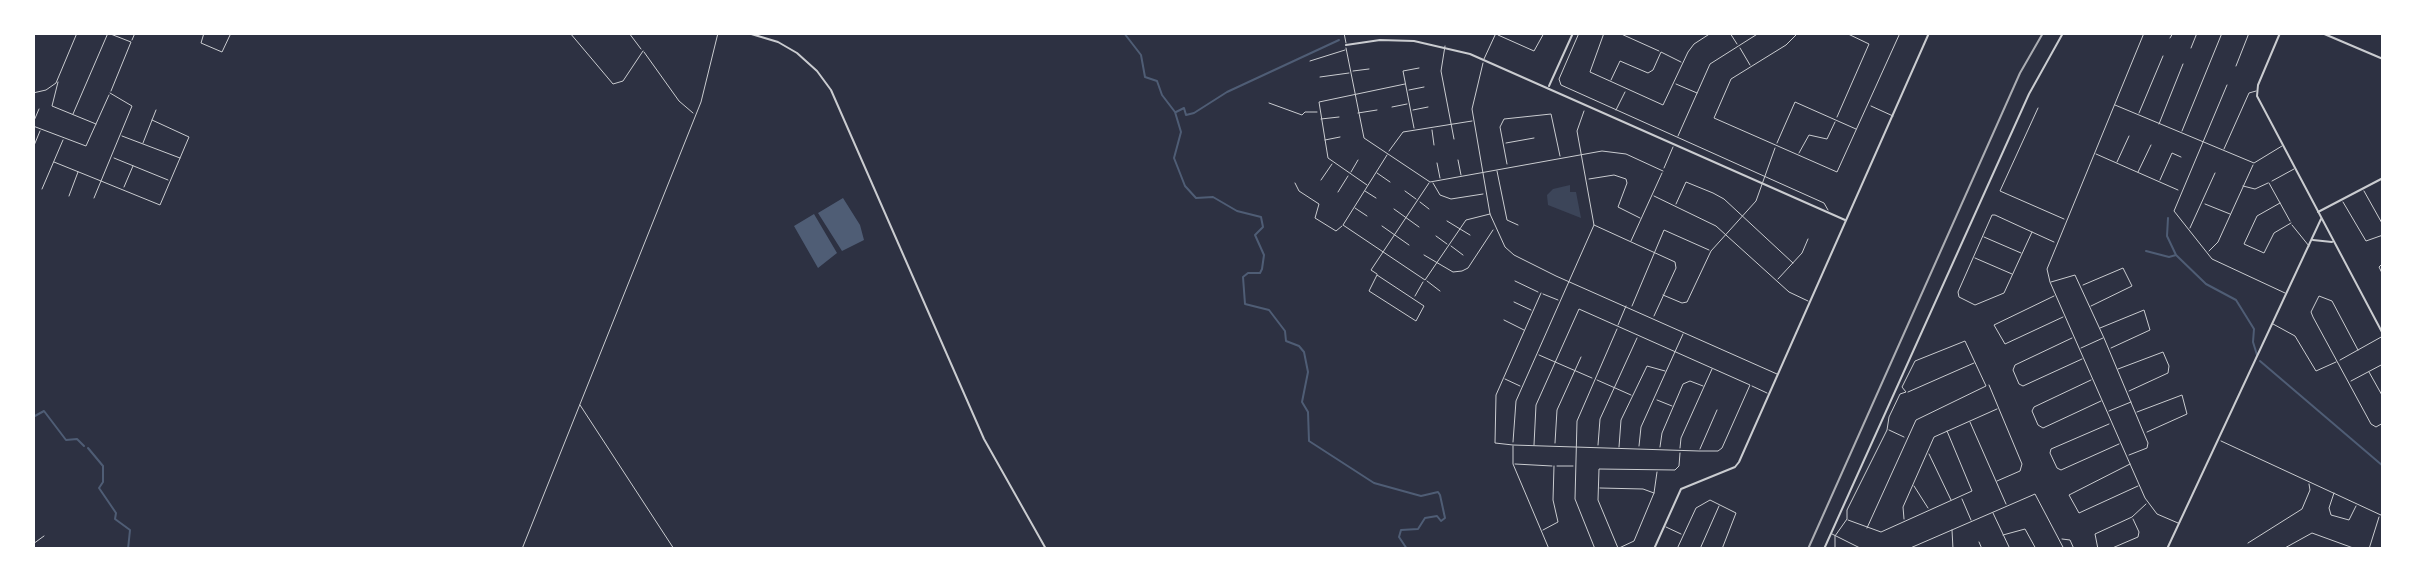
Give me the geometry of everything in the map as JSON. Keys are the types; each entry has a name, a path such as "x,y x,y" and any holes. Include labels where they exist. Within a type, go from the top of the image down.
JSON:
{"street":[{"path":"33,93 46,90 57,80 77,33"},
{"path":"73,114 108,33 131,42"},
{"path":"39,109 33,124 86,146 135,33"},
{"path":"204,33 201,43 222,52 230,33"},
{"path":"570,33 613,84 623,80 643,51"},
{"path":"629,33 679,101 695,115"},
{"path":"522,549 695,115 718,33"},
{"path":"748,33 778,42 797,53 831,90 984,439 1046,549"},
{"path":"1344,33 1364,138 1431,181 1440,195 1451,199 1486,193"},
{"path":"1544,33 1534,51 1496,34 1484,60 1472,99 1482,171 1494,229 1514,255 1777,374"},
{"path":"1549,87 1573,33"},
{"path":"1579,33 1559,83 1826,205 1827,213"},
{"path":"1605,33 1589,69 1610,82 1662,105 1694,44 1711,33"},
{"path":"1619,33 1682,63"},
{"path":"1730,33 1751,67"},
{"path":"1631,241 1710,64 1759,33"},
{"path":"1798,33 1786,45 1730,81 1714,118 1839,171 1900,33"},
{"path":"1798,155 1807,136 1827,139 1869,47 1868,43 1846,33"},
{"path":"1654,549 1681,489 1738,465 1929,33"},
{"path":"1824,549 2028,94 2063,33"},
{"path":"2144,33 2047,265 2050,282 2148,503 2157,514 2179,524"},
{"path":"2171,38 2172,33"},
{"path":"2191,48 2197,33"},
{"path":"2181,133 2222,33"},
{"path":"2235,66 2249,33"},
{"path":"2273,324 2295,336 2316,371 2358,351 2383,335 2282,146 2256,91 2280,33"},
{"path":"2322,33 2383,59"},
{"path":"1346,45 1390,40 1445,46 1549,87 1846,220"},
{"path":"1445,46 1441,71 1454,139"},
{"path":"1310,61 1347,50"},
{"path":"1610,82 1620,61 1651,73 1661,52"},
{"path":"2138,115 2163,55"},
{"path":"2159,124 2183,64"},
{"path":"1414,130 1405,69 1419,68"},
{"path":"1320,78 1369,69"},
{"path":"57,80 59,86 52,106 97,124"},
{"path":"1367,185 1328,158 1319,112 1320,100 1405,83"},
{"path":"1674,83 1697,93"},
{"path":"2227,85 2174,211 2215,261 2287,294"},
{"path":"1406,90 1424,87"},
{"path":"1614,117 1626,89"},
{"path":"2223,151 2249,93 2256,91"},
{"path":"94,198 132,104 110,93"},
{"path":"1663,295 1682,303 1687,302 1711,251 1754,204 1795,102 1858,130"},
{"path":"1269,103 1302,116 1305,112 1319,112"},
{"path":"1392,107 1409,104"},
{"path":"1869,105 1893,116"},
{"path":"2115,105 2253,163"},
{"path":"1410,110 1428,107"},
{"path":"2038,108 2000,191 2066,220"},
{"path":"143,144 156,110"},
{"path":"1358,113 1377,110"},
{"path":"1549,549 1513,464 1516,406 1594,225 1577,128 1584,111"},
{"path":"1508,167 1502,120 1547,112 1553,116 1560,158"},
{"path":"1321,120 1339,117"},
{"path":"54,162 160,205 188,136 152,120"},
{"path":"1295,183 1299,191 1319,204 1315,218 1336,231 1343,225 1402,133 1474,120"},
{"path":"1431,127 1434,145"},
{"path":"33,148 41,129"},
{"path":"120,135 180,158"},
{"path":"2117,163 2129,136"},
{"path":"1324,140 1340,137"},
{"path":"1503,144 1534,138"},
{"path":"42,189 64,139"},
{"path":"2138,173 2151,145"},
{"path":"2207,252 2218,242 2253,163 2282,146"},
{"path":"1377,275 1370,291 1413,322 1424,306 1371,270 1431,181 1581,154 1620,153 1663,171"},
{"path":"2094,153 2181,191"},
{"path":"2159,182 2172,153 2181,157"},
{"path":"111,157 170,181"},
{"path":"1338,191 1358,160"},
{"path":"1458,160 1461,176"},
{"path":"1321,180 1332,163"},
{"path":"1437,163 1440,179"},
{"path":"123,190 133,166"},
{"path":"1497,169 1507,220 1518,225"},
{"path":"2243,186 2255,189 2294,169"},
{"path":"69,196 78,172"},
{"path":"1375,172 1390,182"},
{"path":"2188,230 2215,173"},
{"path":"1586,180 1614,175 1626,179 1618,207 1642,219"},
{"path":"2317,212 2383,178"},
{"path":"1675,206 1684,184 1689,182 1724,200 1793,264"},
{"path":"2269,183 2291,223 2309,246"},
{"path":"2363,189 2383,225"},
{"path":"1364,190 1376,198"},
{"path":"1405,191 1429,209"},
{"path":"1652,195 1716,226 1789,292 1810,302"},
{"path":"2342,200 2366,241 2383,235"},
{"path":"2203,203 2230,214"},
{"path":"2280,203 2258,215 2244,244 2264,253 2274,233 2291,223"},
{"path":"1353,206 1367,216"},
{"path":"1394,209 1419,227"},
{"path":"1414,298 1469,218 1490,214"},
{"path":"2032,232 2004,293 1973,304 1958,294 1993,215 2032,232 2056,243"},
{"path":"2167,549 2321,219"},
{"path":"1447,220 1470,235"},
{"path":"1343,225 1440,291"},
{"path":"1594,225 1673,259 1676,264 1653,318"},
{"path":"1382,226 1409,245"},
{"path":"1424,255 1453,272 1465,270 1494,229"},
{"path":"1631,309 1666,229 1711,251"},
{"path":"1436,236 1463,255"},
{"path":"1982,236 2022,254"},
{"path":"1776,281 1793,264 1808,239"},
{"path":"2312,240 2333,242"},
{"path":"1973,257 2014,275"},
{"path":"2383,262 2379,265 2383,275"},
{"path":"2080,286 2123,268 2132,286 2089,307"},
{"path":"2050,282 2073,274 2104,338 2148,447 2127,456"},
{"path":"1515,281 1560,300"},
{"path":"1541,293 1495,400 1493,441 1660,450 1699,451 1722,448 1750,385"},
{"path":"2056,295 1994,326 2005,344 2065,316"},
{"path":"2358,351 2331,300 2319,296 2312,315 2372,426 2383,423"},
{"path":"1514,302 1533,311"},
{"path":"1595,549 1577,508 1575,466 1578,416 1626,306"},
{"path":"2099,328 2142,309 2152,327 2108,349"},
{"path":"1534,445 1535,408 1579,310 1769,393"},
{"path":"1504,320 1525,330"},
{"path":"2377,324 2383,321"},
{"path":"1639,449 1641,427 1684,332"},
{"path":"1598,447 1599,423 1638,336"},
{"path":"2074,338 2015,365 2019,384 2023,386 2084,358"},
{"path":"2079,349 2104,338"},
{"path":"1906,392 1902,387 1915,361 1965,341 1986,385 1990,387 2022,466 2020,471 1997,481"},
{"path":"2118,370 2160,351 2168,362 2168,373 2127,392"},
{"path":"1537,354 1632,396"},
{"path":"1555,446 1556,415 1580,357"},
{"path":"1836,549 1835,536 1847,519 1847,510 1864,470 1887,429 1889,417 1900,394 1976,363"},
{"path":"1619,448 1620,425 1648,364 1667,371"},
{"path":"2349,382 2383,364"},
{"path":"1657,470 1654,493 1634,541 1617,549 1599,504 1600,468 1677,469 1681,440 1712,369"},
{"path":"2369,372 2383,397"},
{"path":"1503,378 1522,387"},
{"path":"2093,379 2034,407 2032,411 2038,425 2043,428 2102,401"},
{"path":"1660,450 1662,433 1684,382 1690,381 1704,387"},
{"path":"1867,528 1906,438 1918,418 1986,385"},
{"path":"2136,412 2179,393 2188,408 2185,415 2144,433"},
{"path":"1655,399 1673,407"},
{"path":"2107,412 2132,402"},
{"path":"579,404 674,549"},
{"path":"1905,521 1902,511 1934,437 1997,409"},
{"path":"1699,451 1717,410"},
{"path":"1970,421 2007,506"},
{"path":"2112,422 2051,449 2053,461 2061,470 2121,443"},
{"path":"1887,429 1906,438"},
{"path":"1847,519 1881,532 1973,488 1947,431"},
{"path":"2219,440 2383,516"},
{"path":"1927,452 1952,500"},
{"path":"1513,464 1575,466"},
{"path":"2130,464 2069,492 2076,512 2140,485"},
{"path":"1541,531 1558,522 1553,500 1554,466"},
{"path":"2248,543 2302,509 2310,491 2308,482"},
{"path":"1912,485 1918,489 1929,510"},
{"path":"1598,488 1643,489 1654,493"},
{"path":"2334,493 2329,509 2332,515 2349,520 2357,504"},
{"path":"1908,549 2037,494 2064,549"},
{"path":"1961,496 1971,522"},
{"path":"1677,549 1698,506 1710,499 1737,515 1722,549"},
{"path":"2098,549 2095,534 2132,517 2148,503"},
{"path":"1700,549 1720,504"},
{"path":"1993,512 2010,549"},
{"path":"2369,549 2379,515"},
{"path":"2110,549 2138,537 2140,532 2132,517"},
{"path":"1664,526 1683,535"},
{"path":"2003,535 2025,529 2036,549"},
{"path":"1952,530 1953,549"},
{"path":"1831,532 1862,549"},
{"path":"2284,549 2312,533 2356,549"},
{"path":"33,544 44,536"},
{"path":"2060,540 2068,539 2074,549"},
{"path":"1979,542 1982,549"}],"shaded area":[{"path":"1570,185 1570,192 1576,192 1581,218 1548,205 1547,195 1553,189"},
{"path":"843,198 860,225 864,240 842,251 818,213"},
{"path":"814,214 837,253 818,268 794,226"}],"waterway":[{"path":"1124,33 1141,55 1145,77 1157,81 1162,95 1175,112 1181,132 1174,158 1185,186 1196,198 1213,197 1237,211 1261,217 1263,227 1255,235 1264,255 1262,269 1260,273 1248,273 1243,277 1245,304 1269,310 1285,331 1286,341 1299,346 1304,352 1308,372 1302,402 1308,412 1309,441 1374,483 1421,496 1438,492 1440,495 1445,518 1441,521 1437,516 1425,518 1418,529 1401,530 1399,537 1407,549"},
{"path":"1176,112 1184,108 1186,115 1194,113 1227,92 1339,40"},
{"path":"2168,218 2167,236 2176,255 2206,284 2236,300 2254,329 2253,342 2257,355"},
{"path":"2146,251 2169,257 2176,255"},
{"path":"2260,361 2383,466"},
{"path":"33,417 44,411 66,440 77,439 84,446"},
{"path":"88,448 103,466 103,482 99,488 116,513 115,519 130,530 128,549"}],"railway":[{"path":"1808,549 2020,73 2043,33"}]}
